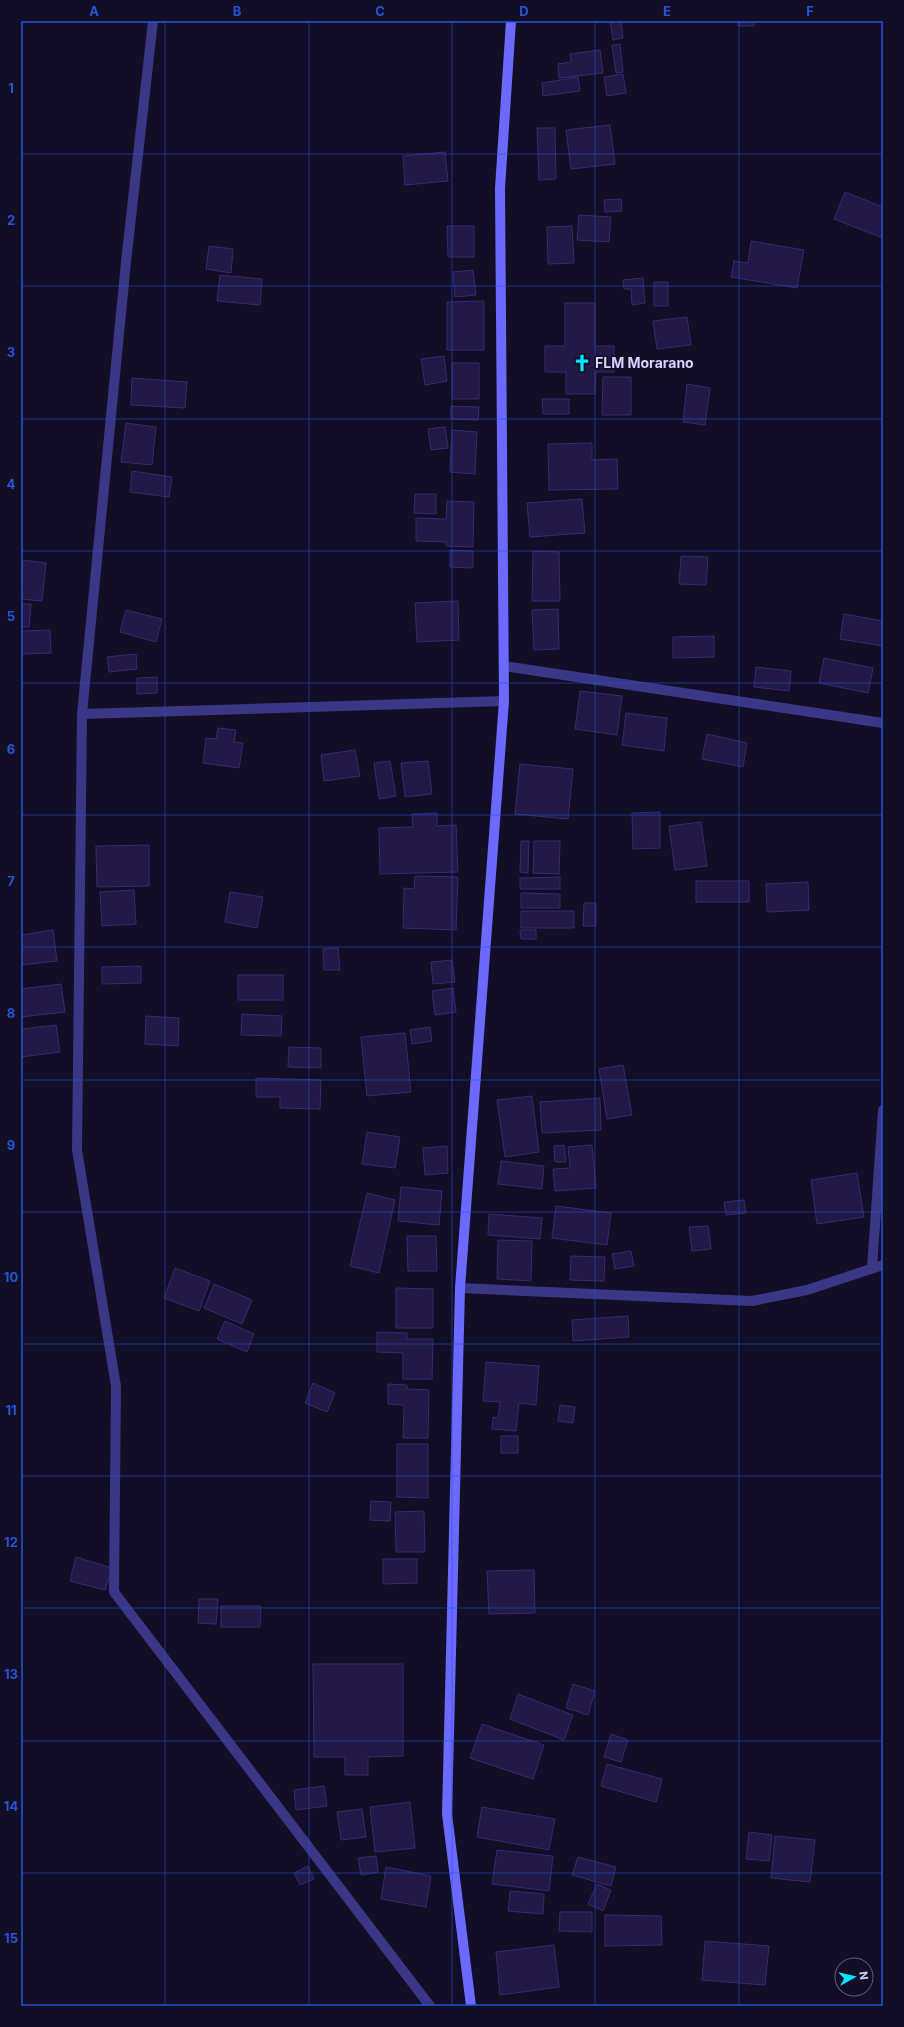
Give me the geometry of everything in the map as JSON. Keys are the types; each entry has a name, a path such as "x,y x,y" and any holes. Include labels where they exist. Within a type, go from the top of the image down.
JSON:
{"street":[{"path":"153,21 126,262 82,714 77,1150 116,1386 114,1592 430,2006"},
{"path":"471,2006 447,1814 460,1288 504,701 500,188 512,21"},
{"path":"504,666 883,723"},
{"path":"82,714 504,701"},
{"path":"872,1268 883,1110"},
{"path":"460,1288 752,1301 806,1290 883,1265"}],"building":[{"path":"610,21 621,21 623,38 613,40"},
{"path":"738,21 754,21 754,26 738,26"},
{"path":"620,44 623,72 616,73 612,45"},
{"path":"600,50 603,73 559,78 558,64 571,62 570,54"},
{"path":"623,74 626,93 607,96 604,77"},
{"path":"578,77 580,91 543,96 542,83"},
{"path":"610,125 615,164 571,169 566,130"},
{"path":"537,128 555,128 556,179 539,180"},
{"path":"445,152 448,181 405,185 403,156"},
{"path":"845,192 883,207 883,238 834,219"},
{"path":"621,199 622,211 605,212 604,200"},
{"path":"579,215 611,217 609,242 577,240"},
{"path":"447,226 474,226 474,257 448,257"},
{"path":"572,226 574,263 548,264 547,227"},
{"path":"751,241 804,250 797,288 731,277 734,261 748,263"},
{"path":"209,246 233,249 231,273 206,269"},
{"path":"473,270 476,295 455,297 453,272"},
{"path":"220,275 262,279 260,305 217,301"},
{"path":"643,278 645,303 632,305 631,289 624,289 623,280"},
{"path":"654,282 668,282 668,306 654,306"},
{"path":"484,301 484,350 447,350 447,302"},
{"path":"565,303 595,303 595,346 614,346 614,372 596,372 595,394 566,394 566,372 545,372 545,346 565,346"},
{"path":"687,317 691,345 657,349 653,321"},
{"path":"444,356 447,381 425,385 421,359"},
{"path":"452,363 479,363 479,399 452,399"},
{"path":"603,377 631,377 631,415 602,415"},
{"path":"132,378 187,382 185,408 131,405"},
{"path":"687,384 710,388 705,425 683,422"},
{"path":"542,399 569,399 569,414 543,414"},
{"path":"451,406 479,407 478,420 451,419"},
{"path":"126,423 156,427 152,465 121,462"},
{"path":"445,427 448,448 431,450 428,429"},
{"path":"452,430 477,432 475,474 450,472"},
{"path":"592,443 592,460 617,459 618,489 549,490 548,444"},
{"path":"132,471 172,477 169,497 130,492"},
{"path":"415,494 436,494 436,514 414,513"},
{"path":"582,499 585,533 530,537 527,503"},
{"path":"447,501 474,502 473,547 446,546 446,542 416,541 416,518 446,519"},
{"path":"450,550 473,551 473,568 450,567"},
{"path":"533,551 559,552 560,601 532,601"},
{"path":"681,556 708,557 706,585 679,584"},
{"path":"23,560 46,563 42,601 21,599"},
{"path":"458,601 459,640 417,642 415,603"},
{"path":"21,604 31,604 29,627 21,627"},
{"path":"558,609 559,649 534,650 532,610"},
{"path":"126,610 162,619 156,642 120,632"},
{"path":"844,614 883,621 883,646 840,639"},
{"path":"50,630 51,653 21,654 21,631"},
{"path":"714,636 714,657 673,658 673,637"},
{"path":"136,654 137,669 109,672 107,657"},
{"path":"824,658 873,668 868,693 819,683"},
{"path":"756,667 791,671 789,691 754,687"},
{"path":"157,677 157,693 137,694 137,678"},
{"path":"580,691 622,696 617,735 575,729"},
{"path":"626,713 667,718 664,751 622,745"},
{"path":"218,728 236,730 234,742 243,743 239,768 203,763 206,738 216,739"},
{"path":"707,734 747,743 743,767 702,759"},
{"path":"355,750 360,776 324,781 321,755"},
{"path":"390,761 396,796 379,799 374,763"},
{"path":"428,761 432,794 405,797 401,763"},
{"path":"520,764 573,769 568,819 515,814"},
{"path":"660,812 660,848 633,849 632,813"},
{"path":"437,813 437,826 456,825 458,872 380,874 379,828 413,827 412,814"},
{"path":"701,822 707,866 675,870 669,826"},
{"path":"521,841 529,841 528,873 520,872"},
{"path":"534,841 560,841 559,874 533,873"},
{"path":"149,845 149,886 97,887 96,846"},
{"path":"415,876 458,877 456,930 403,928 404,888 414,889"},
{"path":"560,877 560,889 520,889 520,878"},
{"path":"696,881 749,881 749,902 696,902"},
{"path":"808,882 809,910 767,912 766,884"},
{"path":"134,890 136,924 102,926 100,892"},
{"path":"230,892 263,897 257,928 225,922"},
{"path":"521,893 560,894 560,908 521,908"},
{"path":"584,903 596,903 596,926 583,926"},
{"path":"521,911 574,911 574,928 521,928"},
{"path":"53,930 57,961 21,965 21,935"},
{"path":"520,930 536,930 536,939 521,939"},
{"path":"338,948 340,970 324,970 323,949"},
{"path":"452,960 455,982 433,984 431,962"},
{"path":"141,966 141,983 102,984 102,967"},
{"path":"238,975 283,975 283,1000 238,1000"},
{"path":"61,984 65,1012 21,1017 21,989"},
{"path":"453,988 456,1012 435,1015 432,991"},
{"path":"242,1014 282,1016 281,1036 241,1035"},
{"path":"146,1016 179,1018 178,1046 145,1044"},
{"path":"56,1025 60,1052 21,1057 21,1029"},
{"path":"430,1027 432,1041 412,1044 410,1030"},
{"path":"405,1033 411,1092 367,1096 361,1037"},
{"path":"289,1047 321,1048 321,1068 288,1067"},
{"path":"623,1065 632,1115 607,1119 599,1069"},
{"path":"256,1078 321,1080 320,1109 280,1108 280,1097 256,1097"},
{"path":"532,1096 539,1152 505,1157 497,1100"},
{"path":"600,1098 601,1130 542,1133 540,1102"},
{"path":"367,1132 400,1137 395,1168 362,1164"},
{"path":"564,1145 566,1162 555,1162 554,1146"},
{"path":"592,1145 596,1188 555,1191 553,1169 570,1168 568,1147"},
{"path":"447,1146 448,1173 425,1175 423,1148"},
{"path":"501,1161 544,1166 542,1189 498,1184"},
{"path":"857,1173 864,1217 817,1224 811,1180"},
{"path":"401,1187 442,1191 439,1225 398,1221"},
{"path":"367,1193 395,1200 379,1273 350,1266"},
{"path":"744,1200 746,1213 726,1215 724,1202"},
{"path":"556,1206 611,1213 607,1245 552,1238"},
{"path":"489,1214 542,1218 540,1239 488,1235"},
{"path":"708,1226 711,1249 692,1251 689,1227"},
{"path":"407,1236 436,1236 437,1271 408,1271"},
{"path":"498,1240 532,1241 531,1281 497,1279"},
{"path":"631,1251 634,1266 615,1269 612,1254"},
{"path":"571,1256 605,1257 604,1281 570,1280"},
{"path":"175,1268 210,1281 199,1311 164,1298"},
{"path":"214,1284 252,1300 242,1324 204,1308"},
{"path":"396,1288 433,1289 433,1328 396,1328"},
{"path":"628,1316 629,1337 573,1341 572,1320"},
{"path":"225,1321 254,1334 247,1352 217,1339"},
{"path":"377,1332 407,1333 407,1339 433,1339 432,1379 403,1379 403,1353 377,1352"},
{"path":"486,1362 539,1366 536,1405 519,1403 516,1431 492,1429 493,1417 498,1418 500,1402 483,1401"},
{"path":"313,1383 335,1393 327,1412 305,1403"},
{"path":"388,1384 407,1385 407,1389 429,1390 428,1438 403,1438 404,1405 388,1404"},
{"path":"560,1405 575,1407 573,1423 558,1421"},
{"path":"501,1436 518,1436 518,1453 501,1453"},
{"path":"397,1444 428,1444 428,1498 397,1497"},
{"path":"371,1501 391,1502 390,1521 370,1520"},
{"path":"424,1511 425,1552 396,1552 395,1512"},
{"path":"76,1557 112,1568 105,1590 70,1581"},
{"path":"383,1559 417,1559 417,1583 383,1584"},
{"path":"534,1570 535,1613 489,1614 487,1571"},
{"path":"199,1599 218,1599 216,1624 198,1623"},
{"path":"221,1606 261,1606 260,1627 221,1627"},
{"path":"313,1664 403,1664 403,1756 368,1757 368,1775 345,1775 345,1757 314,1757"},
{"path":"573,1684 595,1691 588,1715 566,1708"},
{"path":"518,1694 573,1715 564,1740 510,1719"},
{"path":"482,1724 544,1745 533,1779 470,1758"},
{"path":"611,1734 628,1740 621,1762 604,1757"},
{"path":"607,1764 662,1779 656,1802 601,1786"},
{"path":"324,1786 327,1806 296,1810 294,1790"},
{"path":"410,1802 415,1848 375,1852 370,1807"},
{"path":"482,1807 555,1819 549,1850 477,1837"},
{"path":"362,1809 366,1837 341,1840 337,1812"},
{"path":"749,1832 772,1835 769,1861 746,1859"},
{"path":"775,1836 815,1840 810,1882 771,1878"},
{"path":"497,1850 553,1856 549,1891 492,1884"},
{"path":"376,1856 378,1872 361,1875 358,1858"},
{"path":"578,1857 616,1867 611,1886 572,1875"},
{"path":"308,1866 314,1879 300,1885 294,1873"},
{"path":"386,1867 431,1876 426,1907 381,1899"},
{"path":"597,1884 611,1890 603,1911 588,1904"},
{"path":"510,1891 544,1894 543,1914 508,1911"},
{"path":"560,1912 592,1912 592,1932 559,1931"},
{"path":"605,1915 661,1916 662,1945 605,1946"},
{"path":"705,1941 769,1946 765,1985 702,1980"},
{"path":"554,1945 559,1987 500,1995 496,1952"}],"place":[{"name":"FLM Morarano","path":"582,363"}]}
